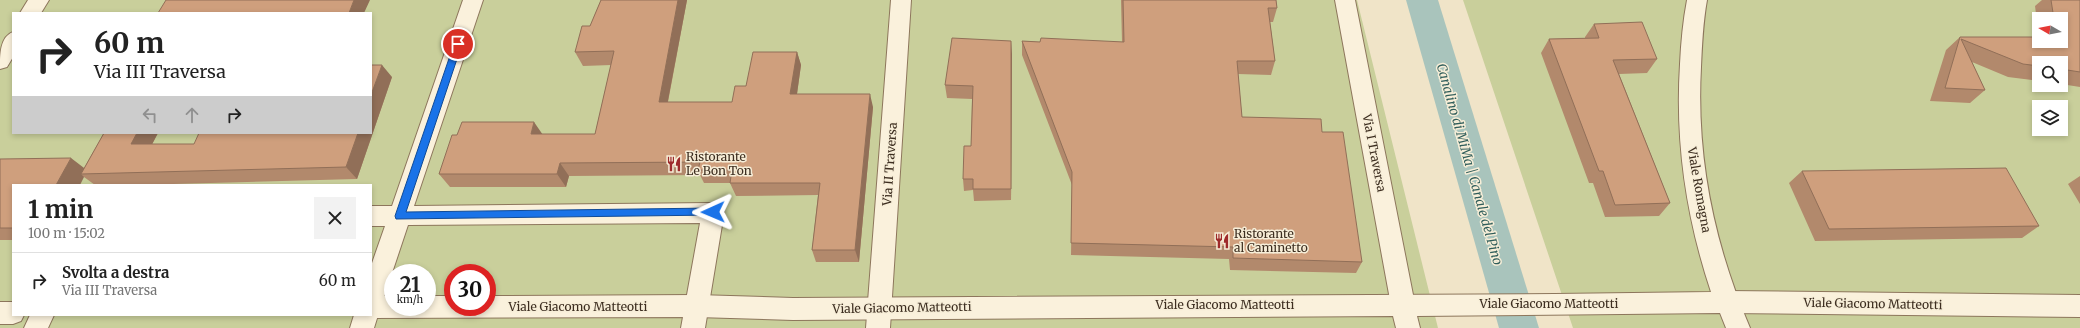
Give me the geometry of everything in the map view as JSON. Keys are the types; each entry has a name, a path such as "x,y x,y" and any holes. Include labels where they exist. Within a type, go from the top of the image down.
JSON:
{"street":[{"path":"31,12 39,0"},
{"path":"372,297 473,0"},
{"name":"Via II Traversa","path":"879,318 902,0"},
{"name":"Via I Traversa","path":"1345,0 1408,328"},
{"name":"Viale Romagna","path":"1697,0 1688,92 1690,154 1704,227 1726,302 1738,328"},
{"path":"0,61 12,42"},
{"path":"372,216 713,212 695,317"},
{"name":"Viale Giacomo Matteotti","path":"372,308 695,317 793,309 879,318 1471,304 1545,305 1726,302 2080,306"},
{"path":"0,313 12,313"},
{"path":"36,328 42,316"},
{"path":"362,328 366,316"}],"green space":[{"path":"0,0 1357,0 1438,328 0,328"},
{"path":"1463,0 2080,0 2080,328 1573,328"}],"building":[{"path":"166,0 354,0 349,12 159,12"},
{"path":"601,0 678,0 659,102 732,102 735,86 746,86 753,52 797,52 790,94 870,94 855,250 812,250 820,183 730,183 732,170 698,170 700,162 560,163 557,174 439,174 452,135 457,135 462,122 534,122 531,134 595,134 614,51 575,52 582,26 590,26"},
{"path":"1123,0 1276,0 1277,8 1268,8 1275,61 1237,61 1242,117 1321,119 1322,132 1343,132 1362,262 1233,258 1233,247 1071,243 1072,172 1022,41 1040,42 1041,38 1124,42"},
{"path":"2051,0 2080,0 2080,72 2068,70 2068,56 2032,56 2032,65 2023,64 1961,39 1985,90 1945,88 1960,37 2032,37 2032,48 2068,48 2068,12 2053,12"},
{"path":"1642,22 1657,59 1613,60 1670,203 1615,205 1603,171 1599,171 1549,39 1599,38 1594,24"},
{"path":"952,38 1011,41 1011,189 973,189 973,179 963,179 964,146 971,146 973,86 945,85"},
{"path":"372,65 382,65 372,92"},
{"path":"103,134 136,134 131,144 194,144 199,134 358,134 346,167 81,174"},
{"path":"71,158 57,184 12,184 12,228 0,228 0,159"},
{"path":"2006,168 2039,226 1829,229 1802,171"}],"waterway":[{"name":"Canalino di MiMa | Canale del Pino","path":"1422,0 1519,328"}],"place":[{"name":"Ristorante Le Bon Ton","path":"674,164"},
{"name":"Ristorante al Caminetto","path":"1222,241"}],"route":[{"path":"458,44 400,216 713,212"}]}
